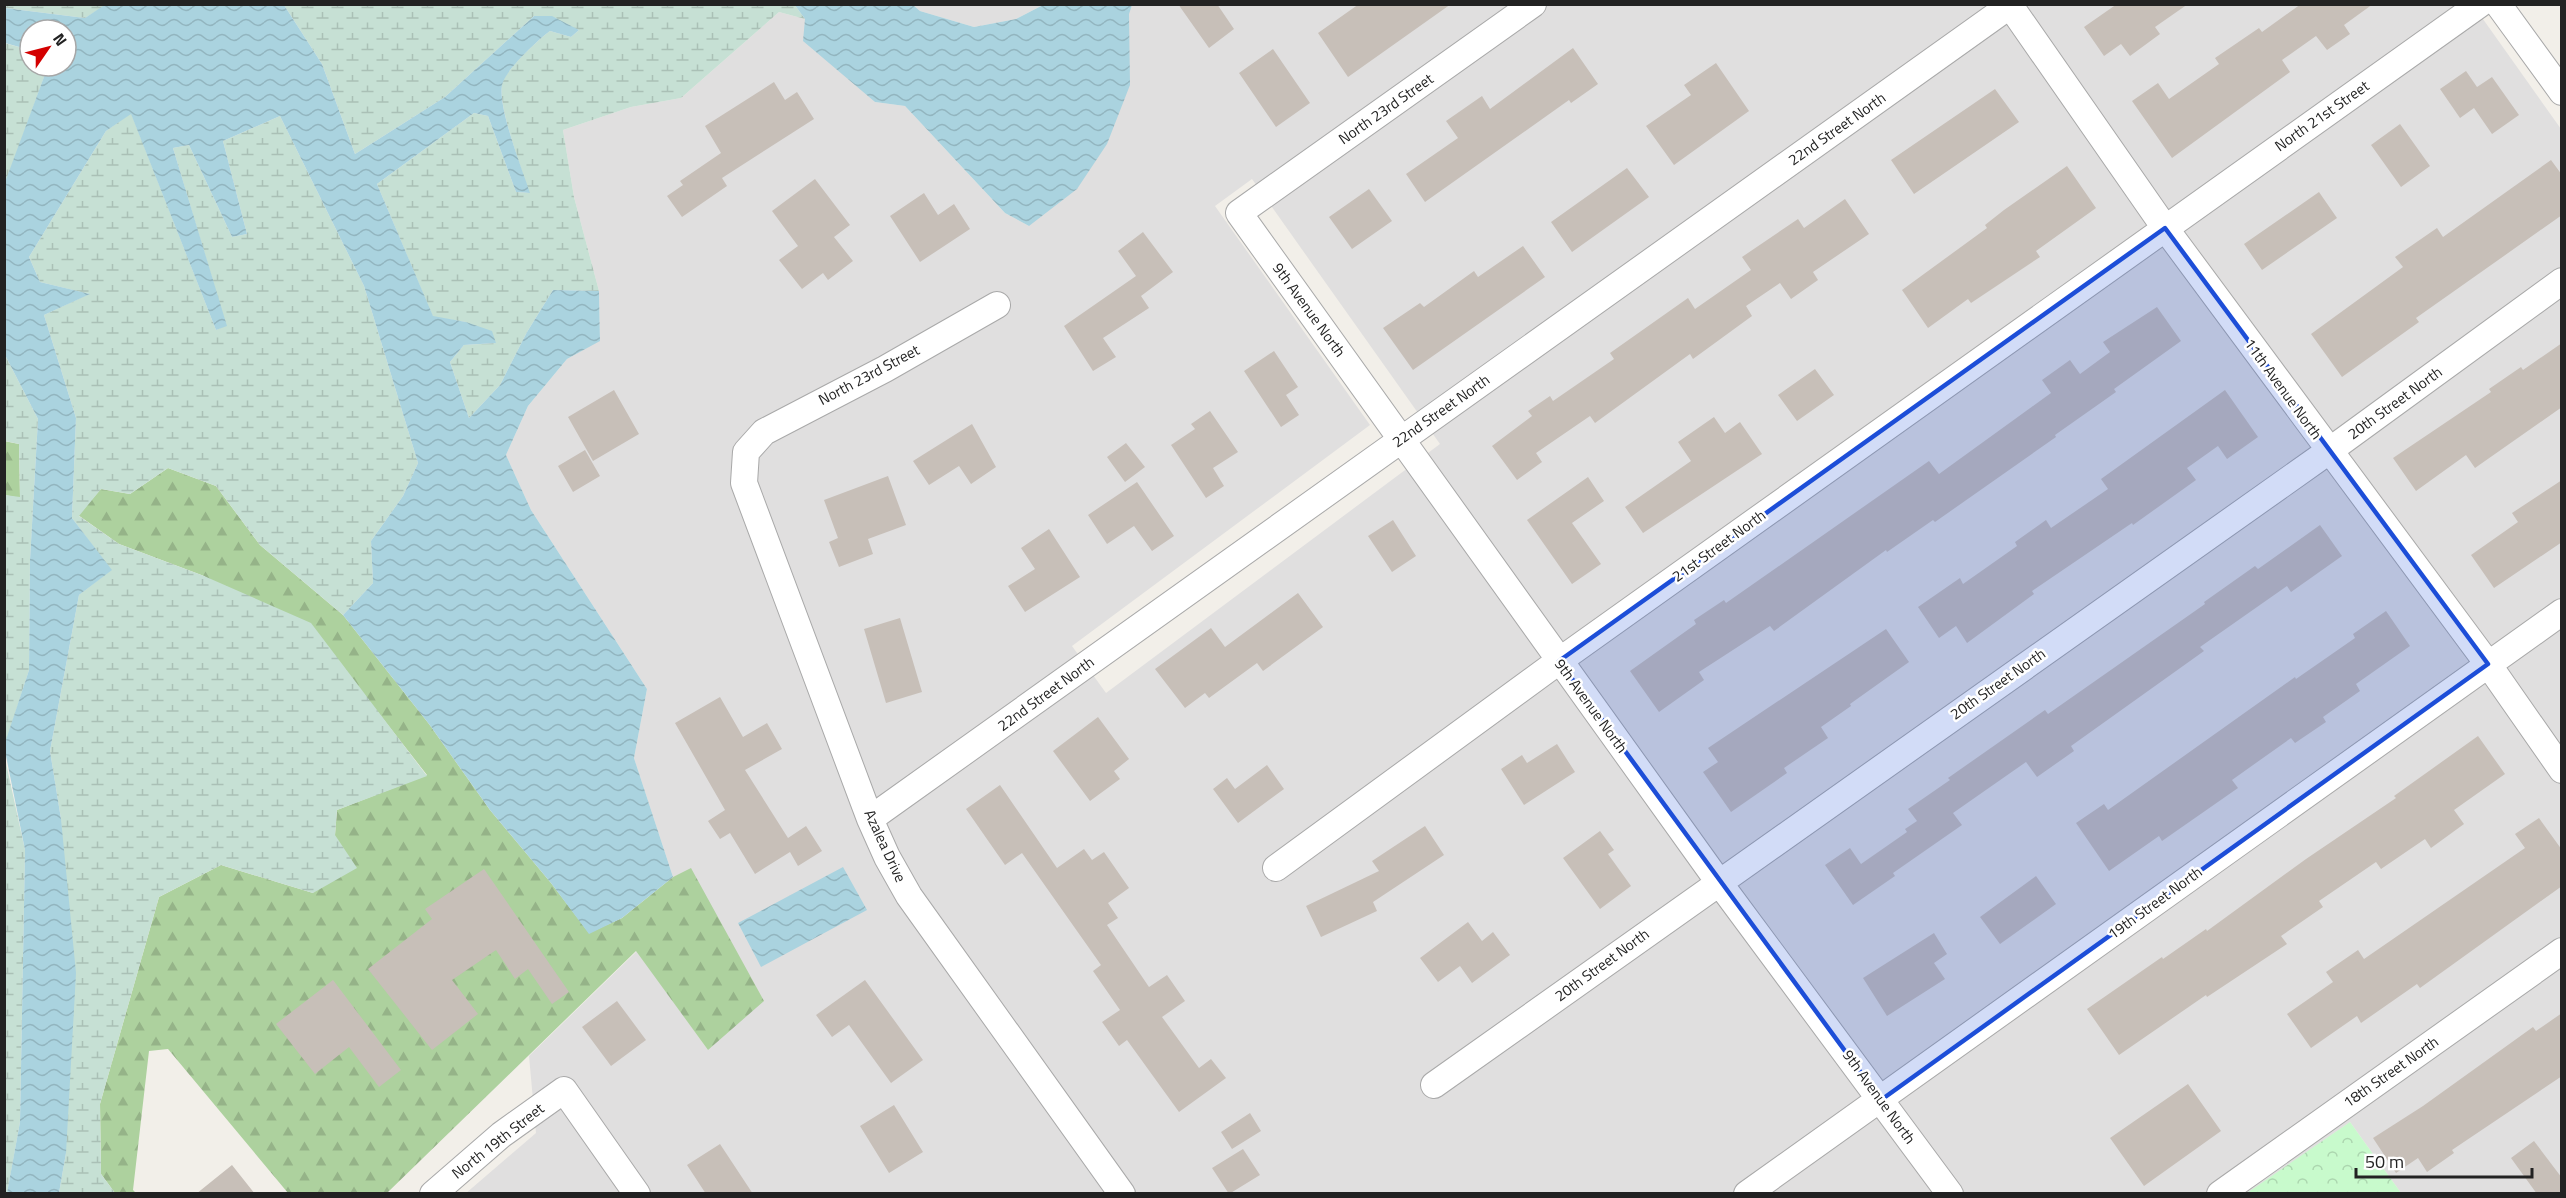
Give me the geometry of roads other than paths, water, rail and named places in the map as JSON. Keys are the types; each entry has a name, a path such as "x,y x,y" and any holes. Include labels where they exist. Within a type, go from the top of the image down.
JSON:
{"street":[{"name":"North 23rd Street","path":"1239,213 1533,4"},
{"name":"North 21st Street","path":"2165,228 2480,4"},
{"path":"2498,4 2562,92"},
{"name":"11th Avenue North","path":"2010,5 2165,228 2488,664 2562,770"},
{"name":"22nd Street North","path":"870,819 2010,5"},
{"name":"9th Avenue North","path":"1239,213 1718,881 1950,1194"},
{"name":"21st Street North","path":"1276,868 1559,661 2165,228"},
{"name":"20th Street North","path":"1434,1085 1718,881 2329,451 2562,281"},
{"name":"North 23rd Street","path":"746,452 764,432 885,369 997,305"},
{"name":"Azalea Drive","path":"746,452 744,483 870,819 887,857 909,896 1122,1194"},
{"name":"19th Street North","path":"1748,1194 2562,612"},
{"name":"18th Street North","path":"2220,1194 2562,951"},
{"name":"North 19th Street","path":"433,1194 501,1135 564,1090 637,1194"}],"water":[{"path":"106,4 284,5 322,64 355,154 445,97 534,16 552,16 579,30 571,37 550,31 517,62 503,82 506,120 530,193 516,192 488,116 474,113 377,184 433,316 466,322 492,331 496,343 464,345 450,362 469,418 500,385 527,332 553,290 599,291 600,341 567,359 528,406 506,455 531,510 647,689 634,758 673,877 622,918 589,934 551,883 490,810 429,724 343,615 373,583 371,541 403,496 418,463 364,286 280,116 223,141 247,234 232,237 189,145 173,148 227,326 216,330 131,114 106,131 29,257 40,282 90,294 44,315 76,418 72,518 112,570 79,595 50,751 61,819 76,973 66,1153 59,1193 7,1193 20,1122 25,850 4,746 29,670 30,560 38,419 5,355 4,185 44,78 78,78 78,18 18,18 18,47 5,43 5,8 85,18"},
{"path":"794,4 913,5 920,11 974,27 1016,19 1043,5 1132,5 1129,14 1130,85 1107,144 1077,189 1029,226 1005,213 905,106 875,102 803,41 805,19"},
{"path":"843,867 867,910 761,967 738,923"}]}
